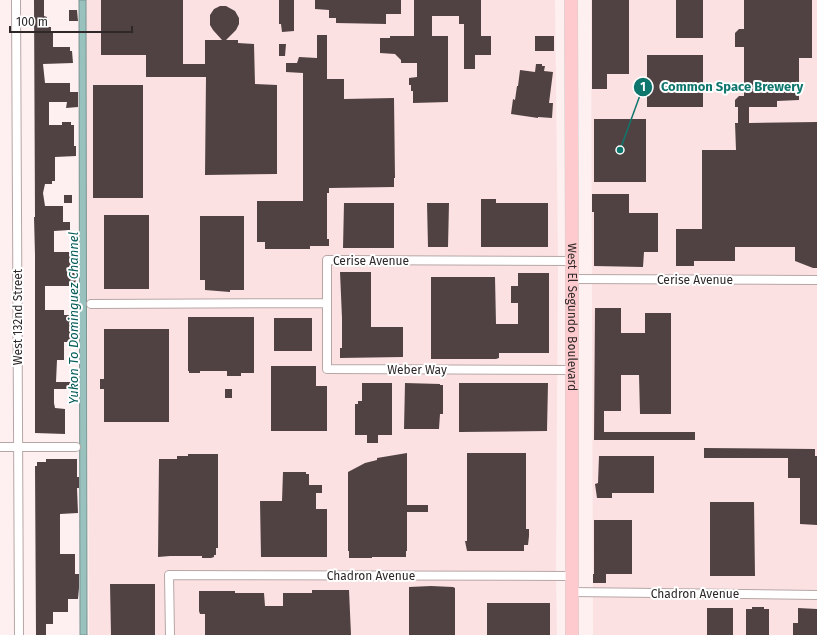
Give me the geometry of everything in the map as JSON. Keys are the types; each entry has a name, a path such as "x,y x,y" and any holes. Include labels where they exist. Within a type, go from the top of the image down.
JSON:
{"main road":[{"name":"West El Segundo Boulevard","path":"571,0 572,635"}],"street":[{"name":"West 132nd Street","path":"16,0 18,635"},
{"name":"Cerise Avenue","path":"327,303 327,260 572,261"},
{"name":"Cerise Avenue","path":"572,279 817,280"},
{"path":"91,304 327,303"},
{"name":"Weber Way","path":"327,303 327,369 572,370"},
{"path":"0,446 76,447"},
{"name":"Chadron Avenue","path":"170,635 169,575 572,576"},
{"name":"Chadron Avenue","path":"572,592 817,595"}],"shaded area":[{"path":"86,0 555,0 558,261 557,635 89,635"},
{"path":"591,0 817,0 817,635 593,635"}],"water":[{"path":"79,0 86,0 87,635 80,635"}],"building":[{"path":"34,0 44,0 44,16 47,17 47,27 51,27 51,32 53,32 53,47 70,47 70,51 72,51 73,63 43,64 45,83 70,83 70,92 78,92 78,107 66,108 67,102 49,102 49,125 62,125 62,122 71,122 71,125 74,125 74,146 76,146 76,156 55,157 55,181 52,181 52,184 45,184 43,193 45,206 63,206 63,222 70,222 70,230 54,231 54,252 74,252 76,286 45,286 45,310 64,310 64,315 78,315 78,334 71,334 71,342 64,342 64,360 57,360 56,382 73,382 73,389 54,389 55,408 65,409 65,434 35,433"},
{"path":"101,0 183,0 183,64 205,64 205,40 222,40 210,25 210,15 214,9 220,6 226,6 235,11 239,18 239,24 236,30 226,40 238,40 238,43 254,44 255,84 277,85 277,174 205,175 206,77 146,77 146,55 101,55"},
{"path":"279,0 294,0 294,31 282,32 281,24 279,24"},
{"path":"315,0 401,0 401,14 386,14 386,24 336,23 336,18 329,18 329,10 315,9"},
{"path":"414,0 481,0 481,36 491,36 491,55 475,55 475,69 464,69 464,24 459,24 459,16 432,16 432,36 448,36 448,102 413,103 413,91 411,91 411,85 409,85 409,78 417,77 417,63 401,63 401,60 395,54 380,53 380,38 390,38 390,36 414,36"},
{"path":"592,0 629,0 629,74 607,74 607,89 592,89"},
{"path":"676,0 703,0 703,38 676,38"},
{"path":"744,0 812,0 812,58 799,58 799,100 777,101 777,107 749,107 749,123 817,122 817,268 813,268 795,261 795,247 735,247 735,261 694,261 694,266 676,266 676,229 702,229 702,150 736,150 735,123 738,123 738,107 735,107 735,100 739,96 744,96 744,47 735,47 735,33 739,29 744,29"},
{"path":"69,10 77,10 78,21 69,21"},
{"path":"317,35 327,35 327,79 344,79 344,99 394,98 394,187 329,188 329,193 327,193 327,239 329,239 329,246 310,246 310,249 265,249 265,242 257,242 257,201 303,201 303,73 286,72 286,63 297,63 299,57 317,58"},
{"path":"535,36 554,36 554,51 535,51"},
{"path":"279,44 286,44 285,56 279,56"},
{"path":"647,55 703,55 703,107 647,107"},
{"path":"536,64 542,64 542,66 545,66 544,71 553,72 549,103 553,103 552,118 538,118 511,114 513,99 515,100 518,86 520,70 535,72"},
{"path":"93,85 143,85 143,198 93,198"},
{"path":"594,119 646,119 646,182 594,182"},
{"path":"592,194 629,194 629,213 658,213 658,252 644,252 643,267 594,266 594,212 592,212"},
{"path":"64,195 72,195 72,203 64,203"},
{"path":"481,199 496,199 496,203 548,203 548,247 481,247"},
{"path":"344,203 394,203 394,248 343,248"},
{"path":"427,203 449,203 448,247 428,247"},
{"path":"104,215 149,215 149,289 104,289"},
{"path":"200,216 244,216 244,290 230,290 230,292 205,290 205,280 200,280"},
{"path":"340,272 371,272 371,327 403,327 403,357 340,358 340,348 342,348 342,318"},
{"path":"518,273 549,273 549,353 499,353 499,358 496,359 431,359 431,277 495,277 496,324 518,324 518,303 511,303 511,286 518,286"},
{"path":"595,308 621,308 621,333 645,333 645,313 671,313 671,414 640,414 639,375 621,375 621,411 604,411 604,432 695,432 695,440 594,440"},
{"path":"188,317 254,317 254,373 241,373 241,376 227,376 227,371 200,371 200,373 189,373"},
{"path":"274,318 312,318 312,351 274,351"},
{"path":"104,329 169,329 169,422 104,422 104,389 100,389 100,379 104,379"},
{"path":"271,366 316,366 316,386 327,386 327,431 271,431"},
{"path":"362,383 392,383 392,435 378,435 378,443 367,443 367,435 355,435 355,404 358,404 358,401 362,401"},
{"path":"405,383 443,385 443,414 440,414 439,429 404,429"},
{"path":"459,383 548,383 547,431 459,432"},
{"path":"225,389 232,389 232,398 225,398"},
{"path":"704,448 815,449 815,456 817,456 817,525 800,524 800,478 788,478 788,458 704,458"},
{"path":"407,453 407,505 428,505 428,512 407,512 406,557 349,558 348,472 365,463 377,460 377,458"},
{"path":"467,453 526,453 526,529 529,529 529,536 528,545 524,545 524,551 467,551 465,541 467,541"},
{"path":"188,454 218,454 218,548 216,548 216,555 211,558 202,558 202,556 158,557 159,459 177,459 177,456 188,456"},
{"path":"599,456 654,456 654,493 612,493 612,498 597,498 595,484 598,483"},
{"path":"46,459 77,459 77,477 79,477 79,488 77,488 78,513 60,514 60,554 75,554 75,574 79,574 79,588 78,599 68,599 68,612 53,612 53,624 46,624 46,635 36,635 35,466 37,466 37,462 46,462"},
{"path":"283,472 306,472 306,474 309,474 309,485 322,485 322,493 316,493 316,509 327,509 327,557 261,557 260,501 282,501"},
{"path":"710,502 754,502 755,576 710,576"},
{"path":"594,520 632,520 632,574 606,574 606,583 593,583"},
{"path":"110,584 155,584 155,635 111,635"},
{"path":"431,586 455,588 455,635 409,635 409,587"},
{"path":"312,590 349,590 351,635 205,635 205,614 200,614 199,611 199,591 264,593 265,606 283,606 283,593 312,593"},
{"path":"487,603 550,603 550,635 487,635"},
{"path":"752,607 764,607 764,609 769,609 769,635 746,635 746,609 752,609"},
{"path":"707,608 733,608 733,635 707,635"},
{"path":"798,608 817,609 817,635 793,635 793,623 798,623"}],"place":[{"name":"Common Space Brewery","path":"620,150"}],"water label":[{"name":"Yukon To Dominguez Channel","path":"73,318"}]}
